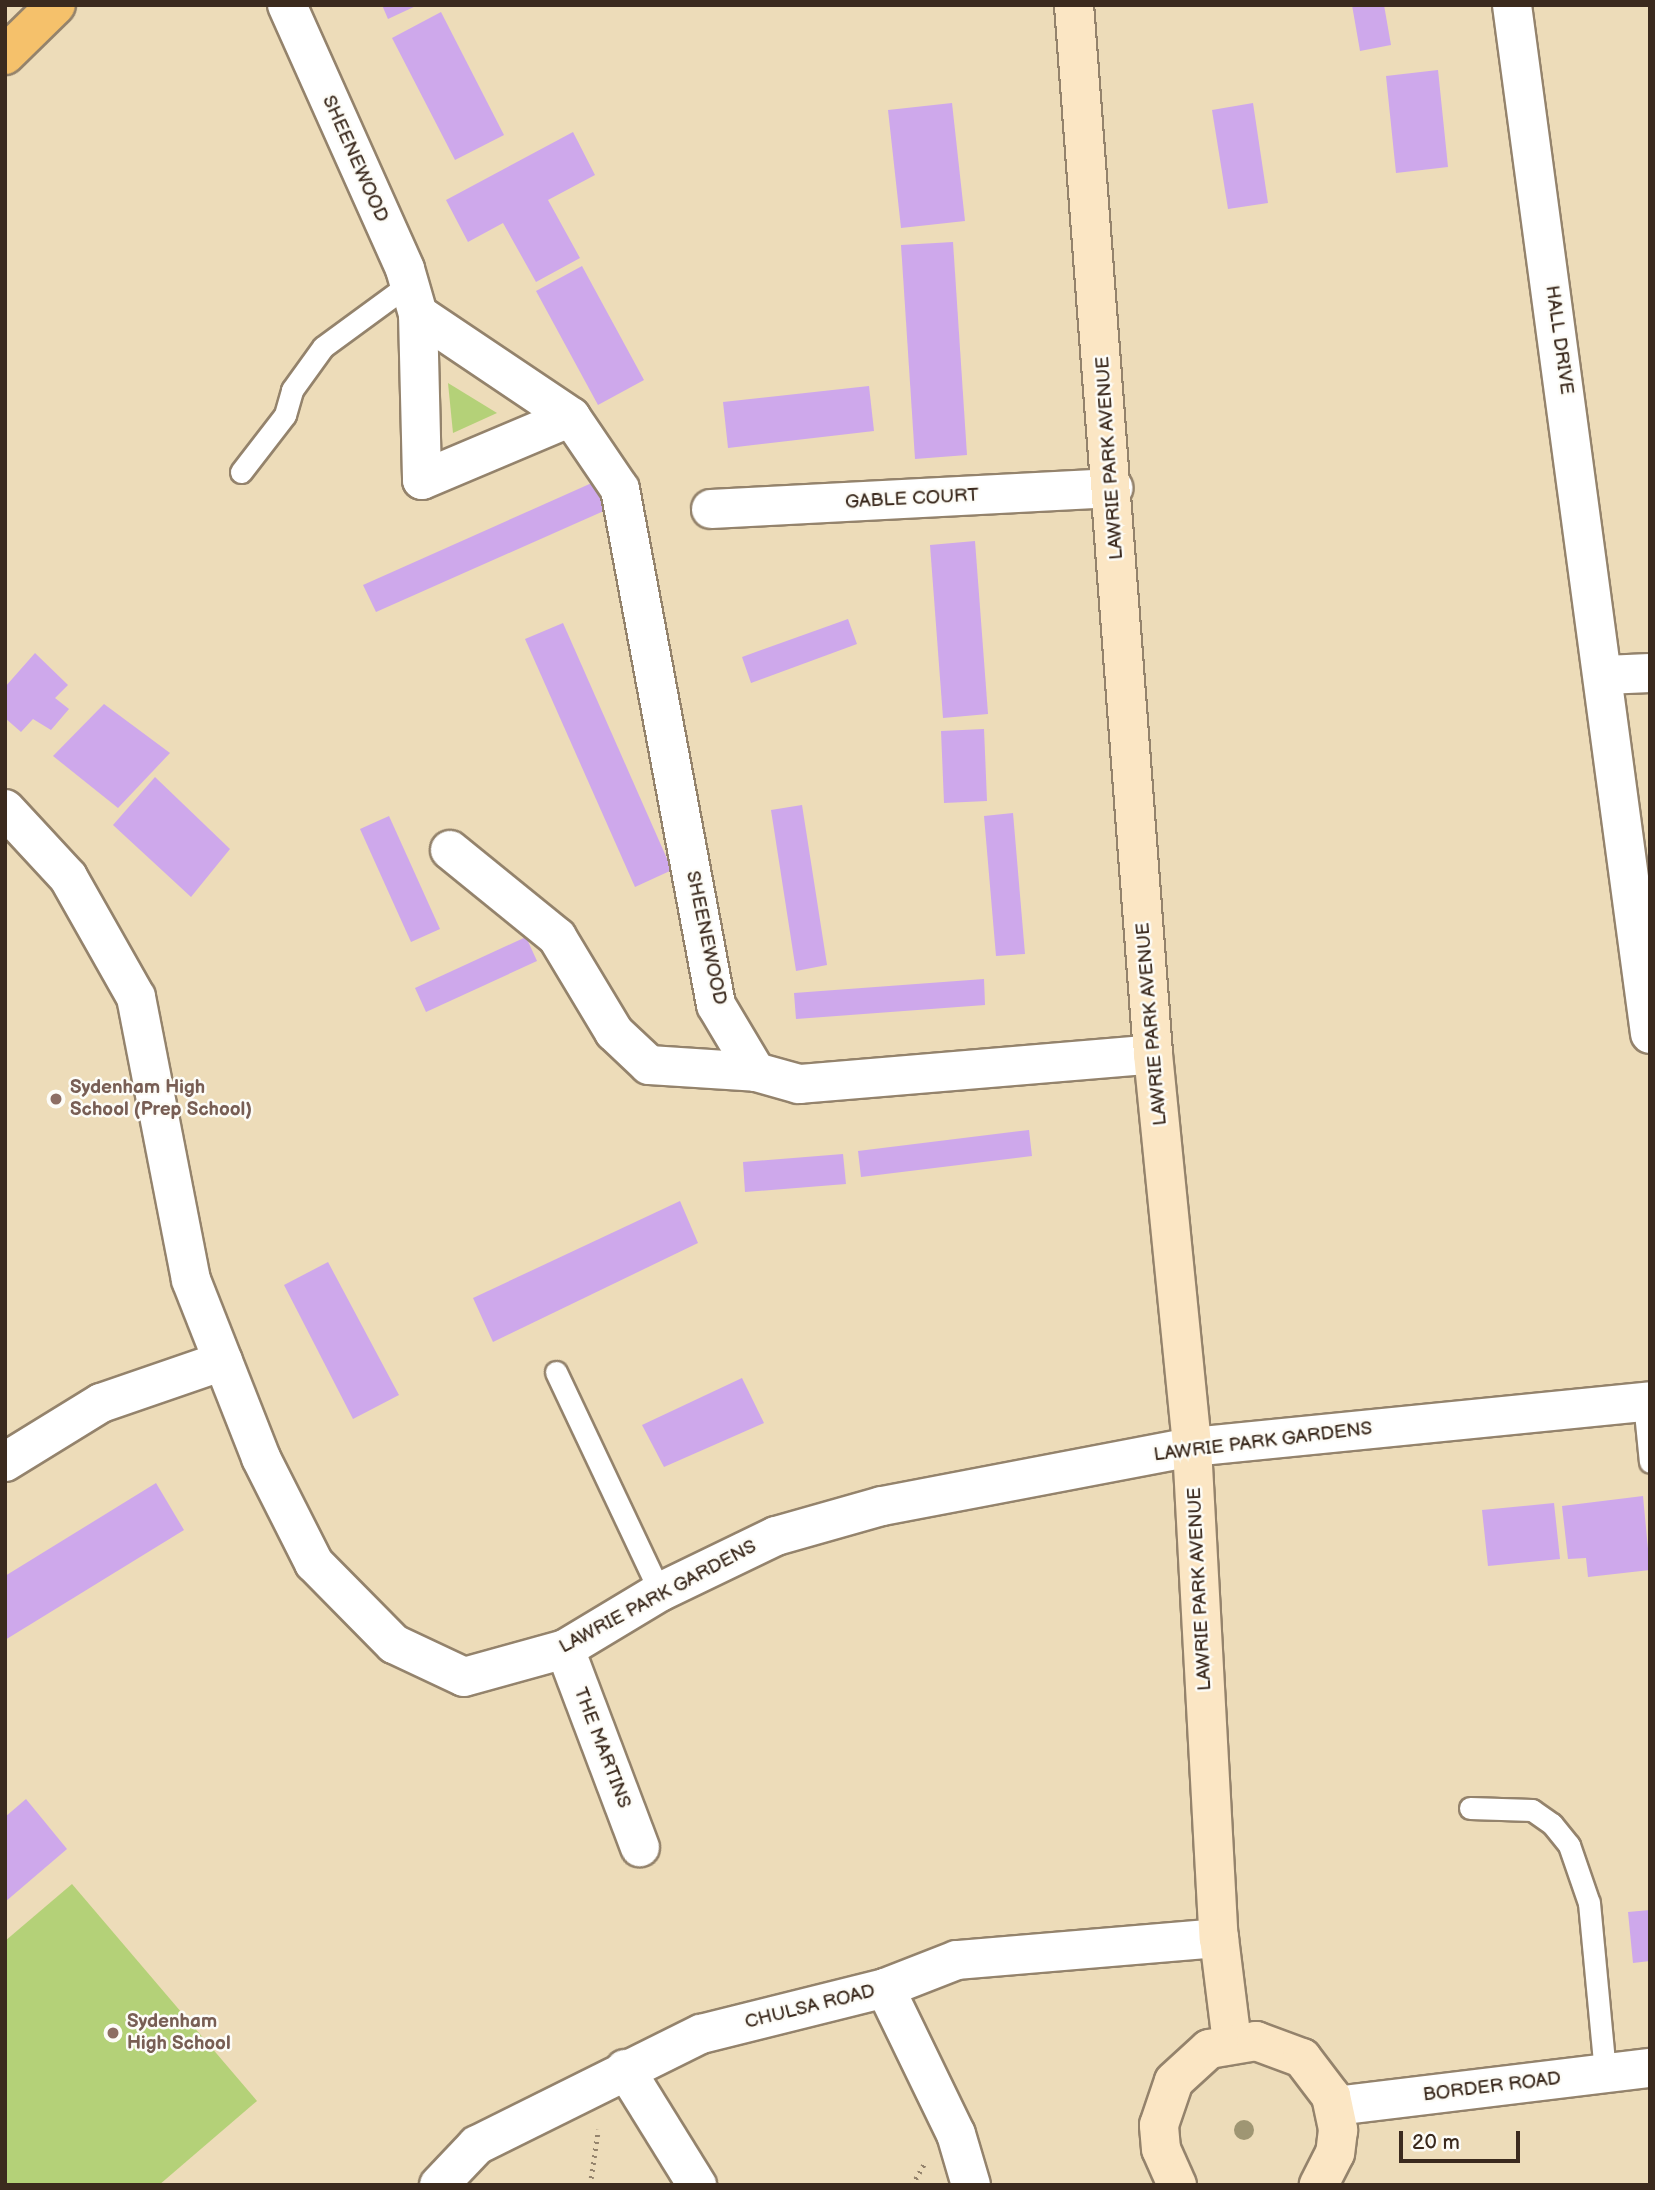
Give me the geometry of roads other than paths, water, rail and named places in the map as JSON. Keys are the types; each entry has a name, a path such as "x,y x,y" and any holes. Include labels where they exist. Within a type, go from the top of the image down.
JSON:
{"main road":[{"path":"5,55 56,5"}],"street":[{"name":"SHEENEWOOD","path":"287,5 414,299 422,480 571,416"},
{"name":"LAWRIE PARK AVENUE","path":"1073,5 1113,488 1153,1054 1192,1447 1219,1938 1232,2042"},
{"name":"HALL DRIVE","path":"1512,5 1605,675 1639,888 1650,1034"},
{"name":"SHEENEWOOD","path":"414,299 571,416 620,489 628,515 716,1005 756,1072"},
{"name":"GABLE COURT","path":"711,509 1113,488"},
{"path":"1605,675 1650,673"},
{"name":"LAWRIE PARK GARDENS","path":"6,812 68,877 136,997 191,1280 261,1458 314,1563 394,1644 464,1677 565,1649 660,1591 776,1536 882,1506 1192,1447 1647,1401"},
{"path":"450,850 557,937 614,1032 649,1065 756,1072 799,1084 1153,1054"},
{"path":"5,1462 101,1403 223,1361"},
{"name":"THE MARTINS","path":"565,1649 640,1847"},
{"name":"CHULSA ROAD","path":"439,2185 477,2146 625,2069 701,2034 885,1988 957,1960 1219,1938"},
{"path":"885,1988 956,2134 971,2185"},
{"path":"1177,2185 1161,2149 1163,2102 1189,2062 1232,2042 1256,2041 1302,2059 1319,2076 1335,2106 1335,2153 1319,2185"},
{"name":"BORDER ROAD","path":"1335,2106 1650,2068"},
{"path":"625,2069 697,2185"}],"lane":[{"path":"241,472 285,415 292,390 323,346 414,299"},
{"path":"556,1372 660,1591"},
{"path":"1647,1401 1650,1462"},
{"path":"1470,1808 1532,1810 1552,1824 1569,1844 1589,1903 1605,2073"}],"place":[{"name":"Sydenham High School (Prep School)","path":"56,1099"},
{"name":"Sydenham High School","path":"113,2033"}]}
